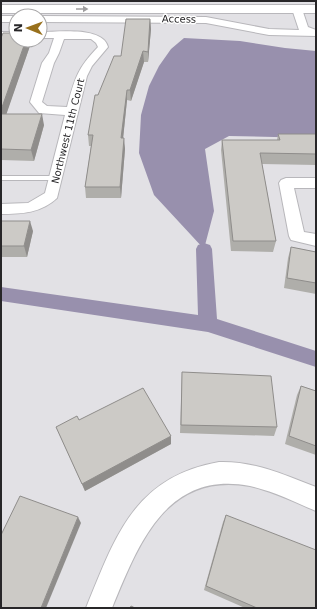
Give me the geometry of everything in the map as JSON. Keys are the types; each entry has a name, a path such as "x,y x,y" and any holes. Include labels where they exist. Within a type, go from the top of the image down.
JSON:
{"main road":[{"path":"48,10 58,1"},
{"path":"294,5 316,9"},
{"path":"48,14 316,5"}],"street":[{"name":"Access","path":"294,5 304,29 316,33"},
{"name":"Access","path":"48,14 206,20 269,32 316,33"},
{"path":"48,35 60,35 54,53 48,63 36,102 43,110 72,111"},
{"name":"Northwest 11th Court","path":"1,209 30,208 45,203 52,196 81,76 87,65 103,47 98,38 92,36 60,35"},
{"path":"316,183 286,183 297,236 316,240"},
{"path":"99,608 126,546 143,517 166,495 192,479 215,473 248,474 264,478 316,499"}],"lane":[{"path":"1,178 56,178"}],"shaded area":[{"path":"184,38 240,41 316,51 316,138 229,136 205,149 214,211 204,249 154,195 139,153 141,115 149,86 159,66 171,49"}],"building":[{"path":"126,19 150,19 148,52 143,51 130,90 127,90 121,138 124,138 120,187 85,187 93,135 88,135 95,95 98,95 114,56 121,56"},
{"path":"3,33 8,33 8,48 23,48 1,110 1,38"},
{"path":"1,114 42,114 31,150 1,149"},
{"path":"278,134 316,134 316,154 260,153 276,241 233,241 222,140 280,140"},
{"path":"1,221 30,221 24,246 1,246"},
{"path":"291,247 316,252 316,283 287,278"},
{"path":"182,372 271,376 277,427 181,425"},
{"path":"301,386 316,391 316,446 289,436"},
{"path":"143,388 171,436 82,484 56,427 77,416 79,420"},
{"path":"20,496 78,517 41,608 1,608 1,535"},
{"path":"226,515 316,550 316,608 257,608 206,586"}],"waterway":[{"path":"204,249 208,324"},
{"path":"1,294 208,324"},
{"path":"208,324 316,359"}]}
